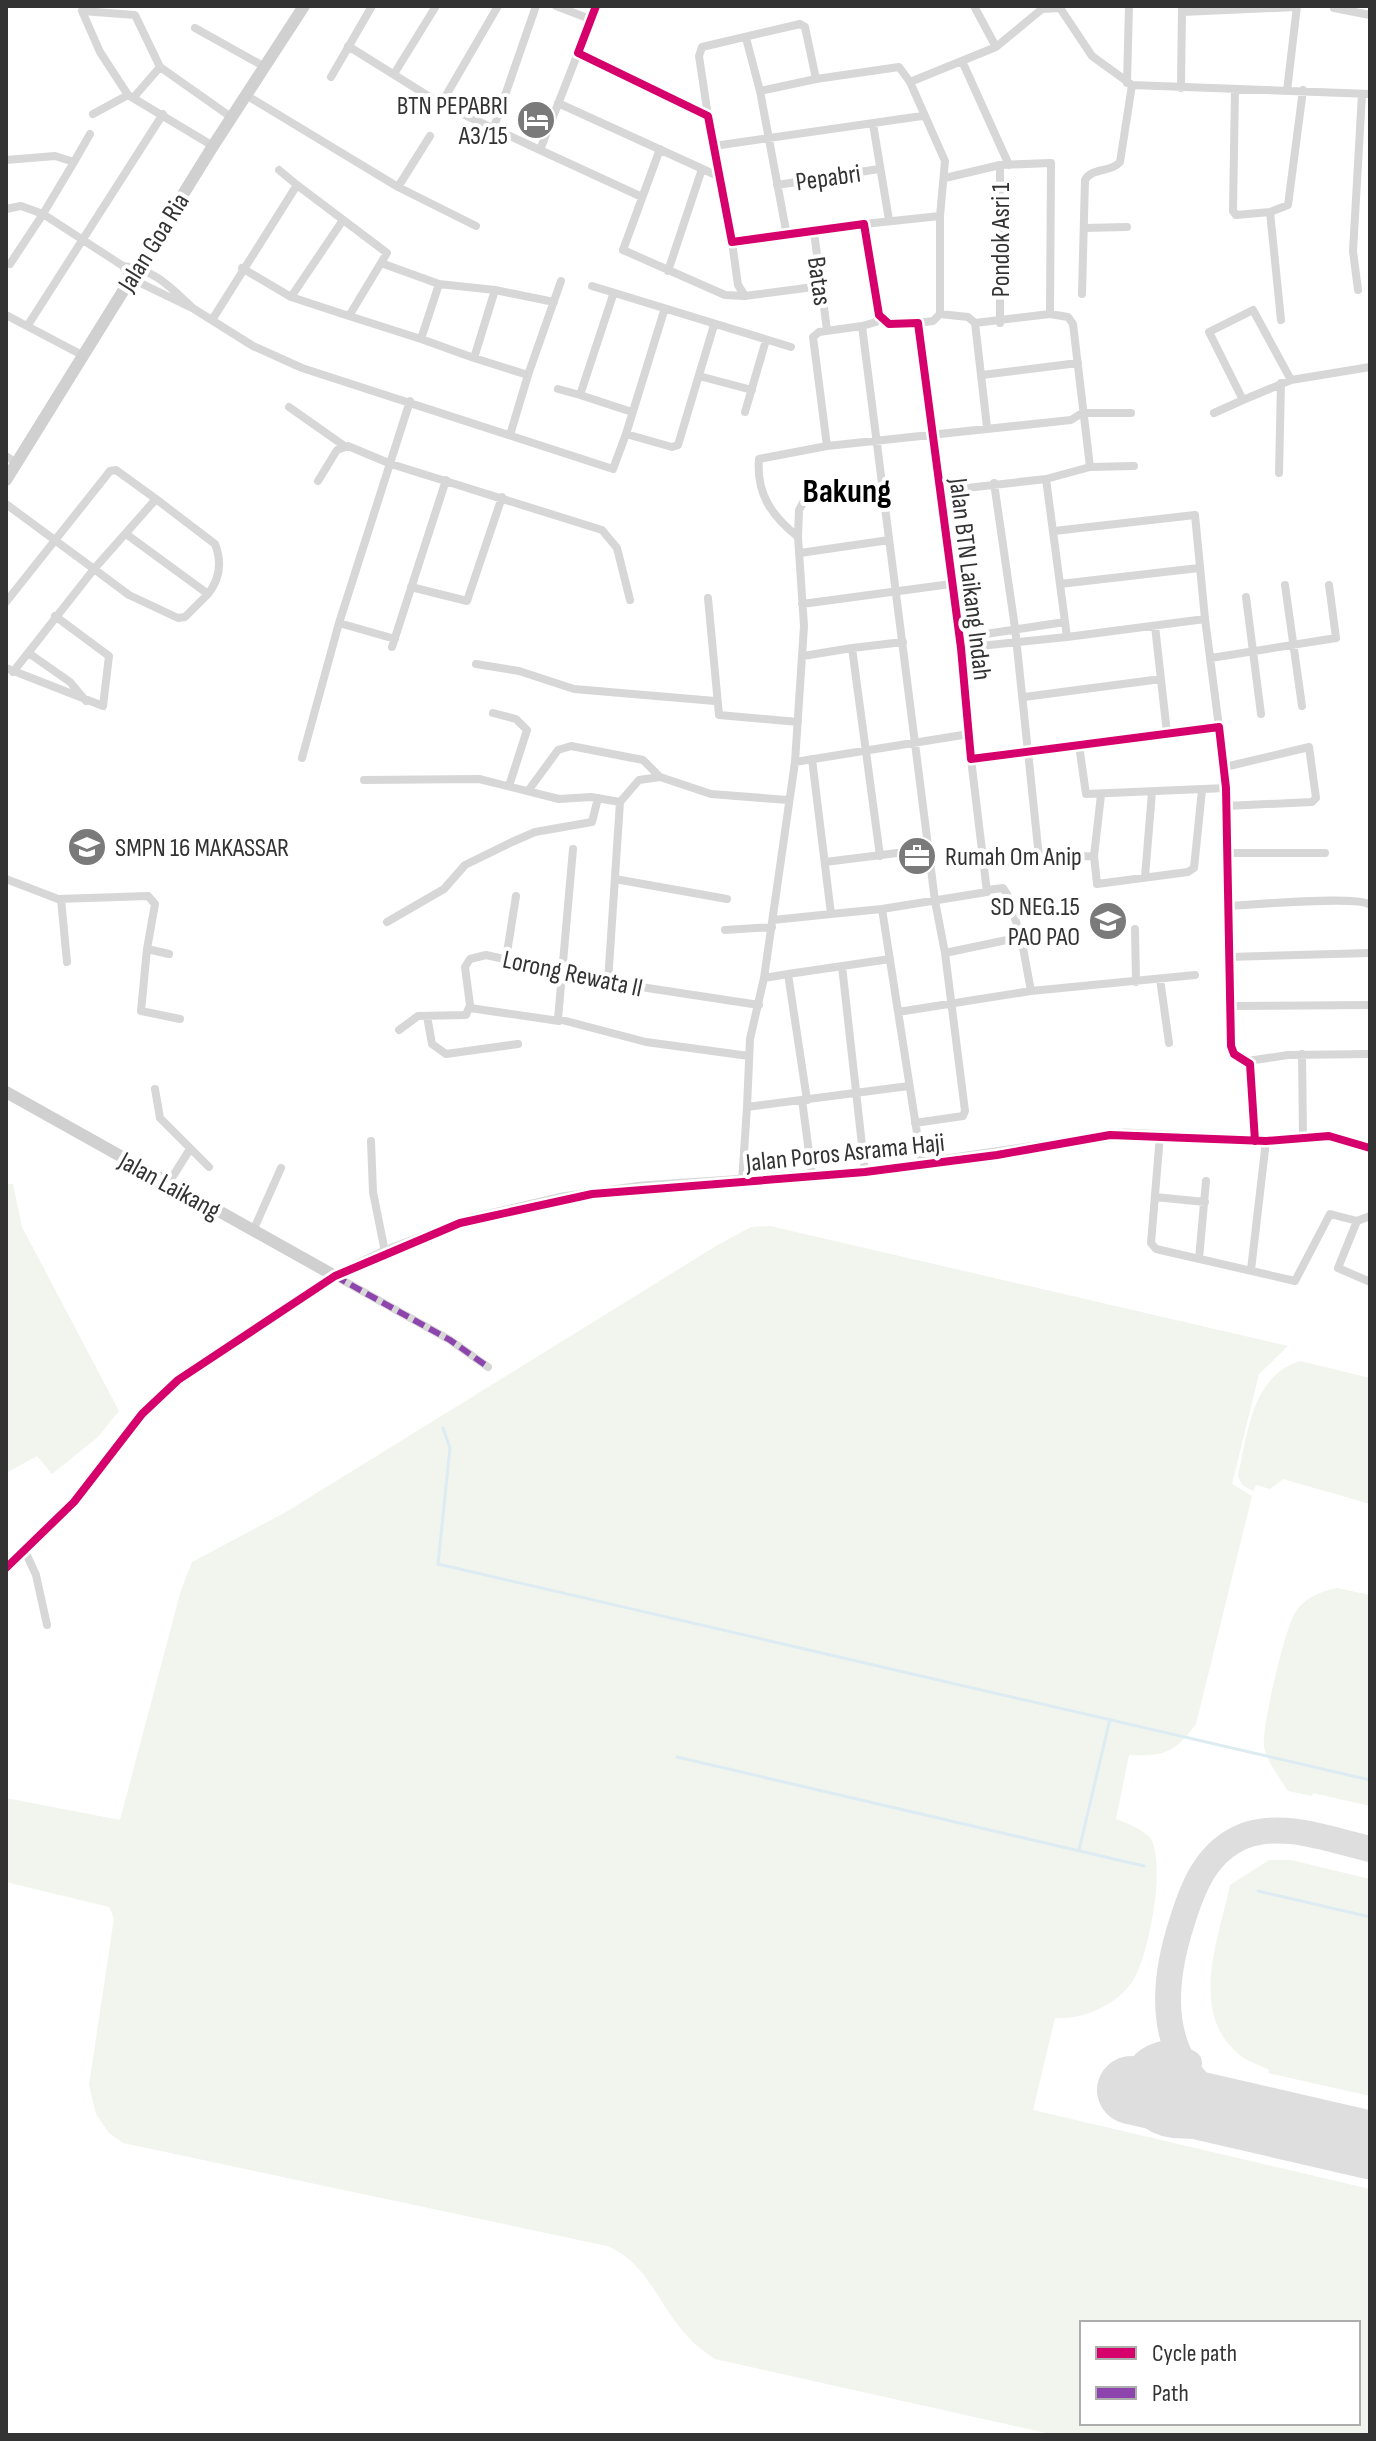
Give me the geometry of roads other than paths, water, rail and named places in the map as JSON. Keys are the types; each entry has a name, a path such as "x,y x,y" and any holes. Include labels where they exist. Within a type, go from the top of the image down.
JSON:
{"main road":[{"name":"Jalan Goa Ria","path":"6,480 11,460 82,355 304,6"},
{"name":"Jalan Laikang","path":"6,1092 335,1276"}],"street":[{"path":"331,77 372,6"},
{"path":"394,74 436,6"},
{"path":"441,104 498,6"},
{"path":"494,127 536,6"},
{"path":"556,6 590,19"},
{"path":"540,150 596,6"},
{"path":"974,6 996,47"},
{"path":"1082,294 1085,180 1091,173 1115,167 1120,162 1130,84 1129,6"},
{"path":"910,82 996,47 1037,12 1060,7 1083,45 1130,84 1366,94 1353,251 1358,290"},
{"path":"1181,88 1182,9 1296,7 1287,91"},
{"path":"1332,7 1370,15"},
{"path":"213,146 131,96 100,52 82,11 133,13 160,67 231,117"},
{"path":"745,296 738,285 718,176 700,50 803,24 816,79"},
{"path":"195,28 265,67"},
{"path":"746,38 760,91 787,236"},
{"path":"348,46 441,104 642,197"},
{"path":"578,53 708,116"},
{"path":"962,61 1004,165 1051,163 1050,314"},
{"path":"93,114 131,96 160,67"},
{"path":"760,91 899,67 910,82 922,116 942,154 945,178 940,216 940,314 933,321 889,324 879,315"},
{"path":"1235,90 1233,211 1236,215 1270,212 1288,205 1303,90"},
{"path":"246,95 398,187 476,226"},
{"path":"558,103 718,176"},
{"path":"28,325 163,114"},
{"path":"714,146 922,116"},
{"path":"873,124 889,220"},
{"path":"7,265 43,214 90,134"},
{"path":"398,187 430,136"},
{"path":"660,149 623,250 725,295 745,296 821,286"},
{"path":"6,160 49,156 74,162"},
{"name":"Pondok Asri 1","path":"945,178 1004,165 1000,323"},
{"path":"668,271 702,169"},
{"name":"Pepabri","path":"777,185 879,169"},
{"path":"279,170 385,250 387,255 349,316"},
{"path":"212,320 297,185"},
{"path":"6,209 21,206 43,214 273,357 613,469 664,311"},
{"path":"1270,212 1281,320"},
{"path":"732,242 940,216"},
{"path":"291,297 343,220"},
{"path":"827,446 812,340 819,332 876,322 879,315 864,224"},
{"path":"1084,228 1127,227"},
{"name":"Batas","path":"814,232 827,330"},
{"path":"381,263 439,284 495,290 554,302"},
{"path":"242,268 291,297 528,375"},
{"path":"134,273 164,281 194,309"},
{"path":"510,435 561,281"},
{"path":"421,339 439,284"},
{"path":"592,286 664,311 791,347"},
{"path":"474,358 495,290"},
{"path":"580,395 613,295"},
{"path":"1243,400 1209,334 1212,329 1250,310 1254,311 1286,382 1279,473"},
{"path":"940,314 968,317 975,323 1000,323 1050,314 1071,320 1090,467"},
{"path":"6,315 82,355"},
{"name":"Jalan BTN Laikang Indah","path":"918,323 960,643 988,890"},
{"path":"975,323 987,427"},
{"path":"626,434 672,447 678,445 714,325"},
{"path":"862,326 965,1114 915,1123"},
{"path":"745,412 766,340"},
{"path":"982,375 1078,363"},
{"path":"1214,413 1286,382 1370,367"},
{"path":"699,376 752,390"},
{"path":"558,389 632,412"},
{"path":"302,758 339,623 410,401"},
{"path":"289,407 343,445 391,464 502,497 606,533 617,548 630,600"},
{"path":"798,537 781,523 762,496 759,459 827,446 1071,420 1082,413 1131,413"},
{"path":"318,481 343,445"},
{"path":"940,491 1046,479 1090,467 1134,466"},
{"path":"6,504 53,539 129,595 178,618 185,617 218,580 216,546 113,469 53,539 6,602"},
{"path":"1046,479 1067,637"},
{"path":"339,623 394,643 446,480"},
{"path":"994,483 1024,697 1039,857"},
{"path":"742,1182 749,1056 773,923 795,762 803,656 799,510 804,501 884,490"},
{"path":"411,587 467,601 502,497"},
{"path":"55,616 109,656 105,703 98,707 10,670 30,654 55,616 156,499"},
{"path":"1054,531 1195,515 1225,767 1232,1051 1248,1061 1302,1054 1370,1054"},
{"path":"126,534 208,594"},
{"path":"800,553 889,540"},
{"path":"1060,584 1199,568"},
{"path":"802,604 951,584"},
{"path":"1285,585 1302,706"},
{"path":"1211,658 1336,638 1329,585"},
{"path":"1246,597 1261,714"},
{"path":"708,598 715,701 720,716 798,722"},
{"path":"960,643 1017,643 1205,619"},
{"path":"960,643 1015,628 1065,622"},
{"path":"1155,626 1167,733"},
{"path":"803,656 903,642"},
{"path":"852,648 880,856"},
{"path":"30,654 70,682 86,701"},
{"path":"476,664 519,671 574,689 715,701"},
{"path":"1024,697 1161,679"},
{"path":"493,713 516,719 527,730 509,786"},
{"path":"971,759 1219,727"},
{"path":"795,762 969,734"},
{"path":"1079,745 1084,793 1101,795 1226,788"},
{"path":"528,791 558,750 571,746 643,760 660,777 711,794 788,800"},
{"path":"1225,767 1309,747 1316,798 1312,802 1226,806"},
{"path":"812,759 831,914"},
{"path":"608,982 620,802 639,780 660,777"},
{"path":"364,780 470,779 559,799 598,798 620,802"},
{"path":"1101,795 1094,856 1095,883 1188,872 1194,868 1202,790"},
{"path":"1145,877 1152,792"},
{"path":"387,922 444,889 465,865 512,842 535,832 592,822 598,798"},
{"path":"559,1021 556,1012 573,849"},
{"path":"825,862 929,849"},
{"path":"1227,853 1325,853"},
{"path":"985,865 1039,857 1094,856"},
{"path":"6,879 61,899 152,898 141,1011 180,1019"},
{"path":"615,879 727,899"},
{"path":"725,930 935,901 988,890 1006,891 1021,937 1031,991"},
{"path":"506,959 516,896"},
{"path":"61,899 67,962"},
{"path":"1228,906 1364,900 1370,905"},
{"path":"882,909 922,1165"},
{"path":"1135,929 1136,982"},
{"path":"945,953 1021,937"},
{"path":"147,949 169,954"},
{"path":"1228,957 1370,953"},
{"name":"Lorong Rewata II","path":"470,1008 465,979 467,963 486,955 608,982 759,1005"},
{"path":"764,978 890,959"},
{"path":"842,966 865,1172"},
{"path":"788,974 812,1175"},
{"path":"898,1012 1031,991 1195,975"},
{"path":"1160,979 1169,1043"},
{"path":"1229,1006 1370,1005"},
{"path":"399,1030 414,1017 461,1016 470,1008 559,1021 646,1042 749,1056"},
{"path":"427,1016 432,1044 446,1054 518,1044"},
{"path":"1302,1054 1303,1138"},
{"path":"1248,1061 1260,1141 1251,1270"},
{"path":"747,1107 909,1086"},
{"path":"155,1089 160,1118 209,1167"},
{"path":"1160,1135 1152,1248 1295,1281 1330,1214 1357,1221 1370,1216"},
{"name":"Jalan Poros Asrama Haji","path":"335,1276 385,1252 460,1223 562,1198 662,1186 865,1172 1099,1137 1160,1135 1260,1141 1334,1136 1370,1148"},
{"path":"371,1141 373,1192 385,1252"},
{"path":"168,1184 190,1149"},
{"path":"253,1231 281,1168"},
{"path":"1199,1259 1206,1181"},
{"path":"1155,1197 1205,1202"},
{"path":"1357,1221 1338,1268 1368,1281"},
{"path":"6,1568 74,1502 162,1393 335,1276 450,1340 488,1367"},
{"path":"25,1551 36,1575 47,1625"}],"waterway":[{"path":"443,1428 450,1448 438,1564 1370,1780"},
{"path":"1079,1850 1110,1719"},
{"path":"677,1757 1144,1866"},
{"path":"1258,1891 1370,1917"}],"place":[{"name":"BTN PEPABRI A3/15","path":"536,120"},
{"name":"SMPN 16 MAKASSAR","path":"87,847"},
{"name":"Rumah Om Anip","path":"917,856"},
{"name":"SD NEG.15 PAO PAO","path":"1108,921"}],"district":[{"name":"Bakung","path":"847,490"}]}
